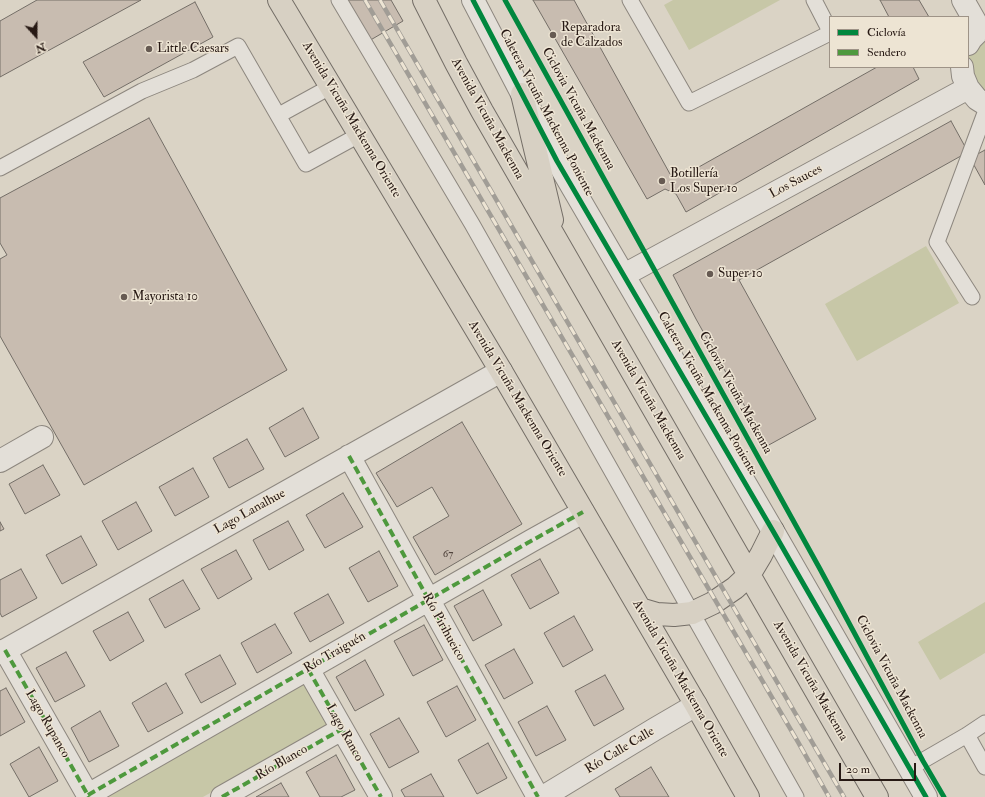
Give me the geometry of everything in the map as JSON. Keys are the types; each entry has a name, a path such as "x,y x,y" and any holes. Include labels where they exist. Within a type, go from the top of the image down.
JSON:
{"main road":[{"name":"Avenida Vicuña Mackenna","path":"424,0 479,105 558,244 877,797"},
{"name":"Avenida Vicuña Mackenna Oriente","path":"282,1 359,135 501,371 748,797"},
{"path":"522,94 558,244"},
{"path":"640,609 657,614 674,615 692,612 713,603 735,588 749,575 773,531"}],"street":[{"name":"Caletera Vicuña Mackenna Poniente","path":"473,0 558,161 926,797"},
{"path":"963,0 978,34"},
{"path":"962,68 963,76 968,88 977,99 985,104"},
{"name":"Los Sauces","path":"624,274 968,88"},
{"name":"Lago Lanalhue","path":"2,652 501,371"},
{"path":"0,461 42,437"},
{"name":"Río Pirihueico","path":"349,456 538,797"},
{"name":"Río Traiguén","path":"88,796 308,668 583,512"},
{"name":"Lago Rupanco","path":"2,652 88,796"},
{"name":"Lago Ranco","path":"308,668 381,797"},
{"name":"Río Calle Calle","path":"544,797 654,729 696,705"},
{"name":"Río Blanco","path":"222,797 342,729"}],"lane":[{"path":"339,0 472,224 796,797"},
{"path":"630,0 689,103 829,33"},
{"path":"814,0 829,30"},
{"path":"0,168 142,91 193,70 238,46 306,164 359,135"},
{"path":"278,115 330,86"},
{"path":"972,297 937,242 985,113"},
{"path":"910,768 985,723"},
{"path":"967,735 985,767"}],"green space":[{"path":"673,0 780,0 689,50 664,5"},
{"path":"985,34 985,97 969,68 970,52"},
{"path":"926,246 959,303 857,361 825,304"},
{"path":"985,602 985,653 940,680 918,642"},
{"path":"302,676 329,725 203,797 98,797"}],"building":[{"path":"37,0 141,0 0,77 0,21"},
{"path":"336,0 391,0 403,21 362,45"},
{"path":"533,0 574,0 670,174 681,177 875,68 914,68 919,79 686,212 676,194 665,189 647,199"},
{"path":"880,0 919,0 928,16 888,16"},
{"name":"Little Caesars","path":"195,2 213,37 104,97 83,62"},
{"name":"Mayorista 10","path":"149,118 287,370 84,485 0,336 0,259 7,255 0,243 0,198"},
{"path":"951,121 968,152 739,280 816,419 767,446 673,275"},
{"path":"985,150 985,185 970,158"},
{"path":"303,408 319,438 285,457 269,428"},
{"path":"462,422 522,524 435,575 413,537 449,516 432,487 397,507 376,473"},
{"path":"247,439 264,469 229,488 213,458"},
{"path":"43,465 60,495 25,514 9,484"},
{"path":"193,468 209,497 175,516 159,487"},
{"path":"343,493 363,527 325,548 306,515"},
{"path":"136,502 152,531 118,550 102,521"},
{"path":"288,521 304,550 269,570 253,540"},
{"path":"0,522 4,529 0,531"},
{"path":"81,536 97,565 62,584 46,555"},
{"path":"236,550 252,579 218,599 201,569"},
{"path":"379,551 398,586 368,602 349,568"},
{"path":"540,559 559,593 530,609 511,575"},
{"path":"21,569 37,598 2,617 0,613 0,580"},
{"path":"183,580 200,609 165,628 149,599"},
{"path":"483,590 502,625 473,641 454,606"},
{"path":"328,594 344,623 310,642 294,613"},
{"path":"128,612 144,641 110,661 93,631"},
{"path":"574,616 593,650 563,667 544,633"},
{"path":"275,624 292,653 257,673 241,643"},
{"path":"424,625 443,660 413,676 394,641"},
{"path":"514,649 533,683 504,699 485,665"},
{"path":"66,652 85,686 55,702 36,668"},
{"path":"220,655 236,684 201,703 185,674"},
{"path":"365,660 384,695 355,711 336,677"},
{"path":"605,675 624,709 594,726 575,691"},
{"path":"166,683 183,713 148,732 132,703"},
{"path":"457,686 476,720 446,737 427,702"},
{"path":"6,688 25,722 0,736 0,691"},
{"path":"547,706 566,740 536,756 518,722"},
{"path":"100,711 119,746 89,762 71,728"},
{"path":"399,718 419,752 389,768 370,734"},
{"path":"488,743 507,778 477,794 458,760"},
{"path":"39,747 58,781 29,797 10,764"},
{"path":"336,755 355,790 341,797 320,797 306,772"},
{"path":"651,767 669,797 620,797 615,789"},
{"path":"431,774 444,797 405,797 401,790"},
{"path":"281,783 289,797 256,797"}],"railway":[{"path":"365,0 829,797"},
{"path":"380,0 844,797"}],"marked path":[{"path":"349,456 538,797"},
{"path":"88,795 583,512"},
{"path":"5,650 89,797"},
{"path":"308,669 381,797"},
{"path":"222,797 342,729"}],"cycle path":[{"path":"473,0 557,161 926,797"},
{"name":"Ciclovia Vicuña Mackenna","path":"505,0 820,569 923,761 944,797"}],"place":[{"name":"Reparadora de Calzados","path":"553,35"},
{"name":"Little Caesars","path":"149,49"},
{"name":"Botillería Los Super 10","path":"662,181"},
{"name":"Super 10","path":"710,274"},
{"name":"Mayorista 10","path":"124,297"}]}
